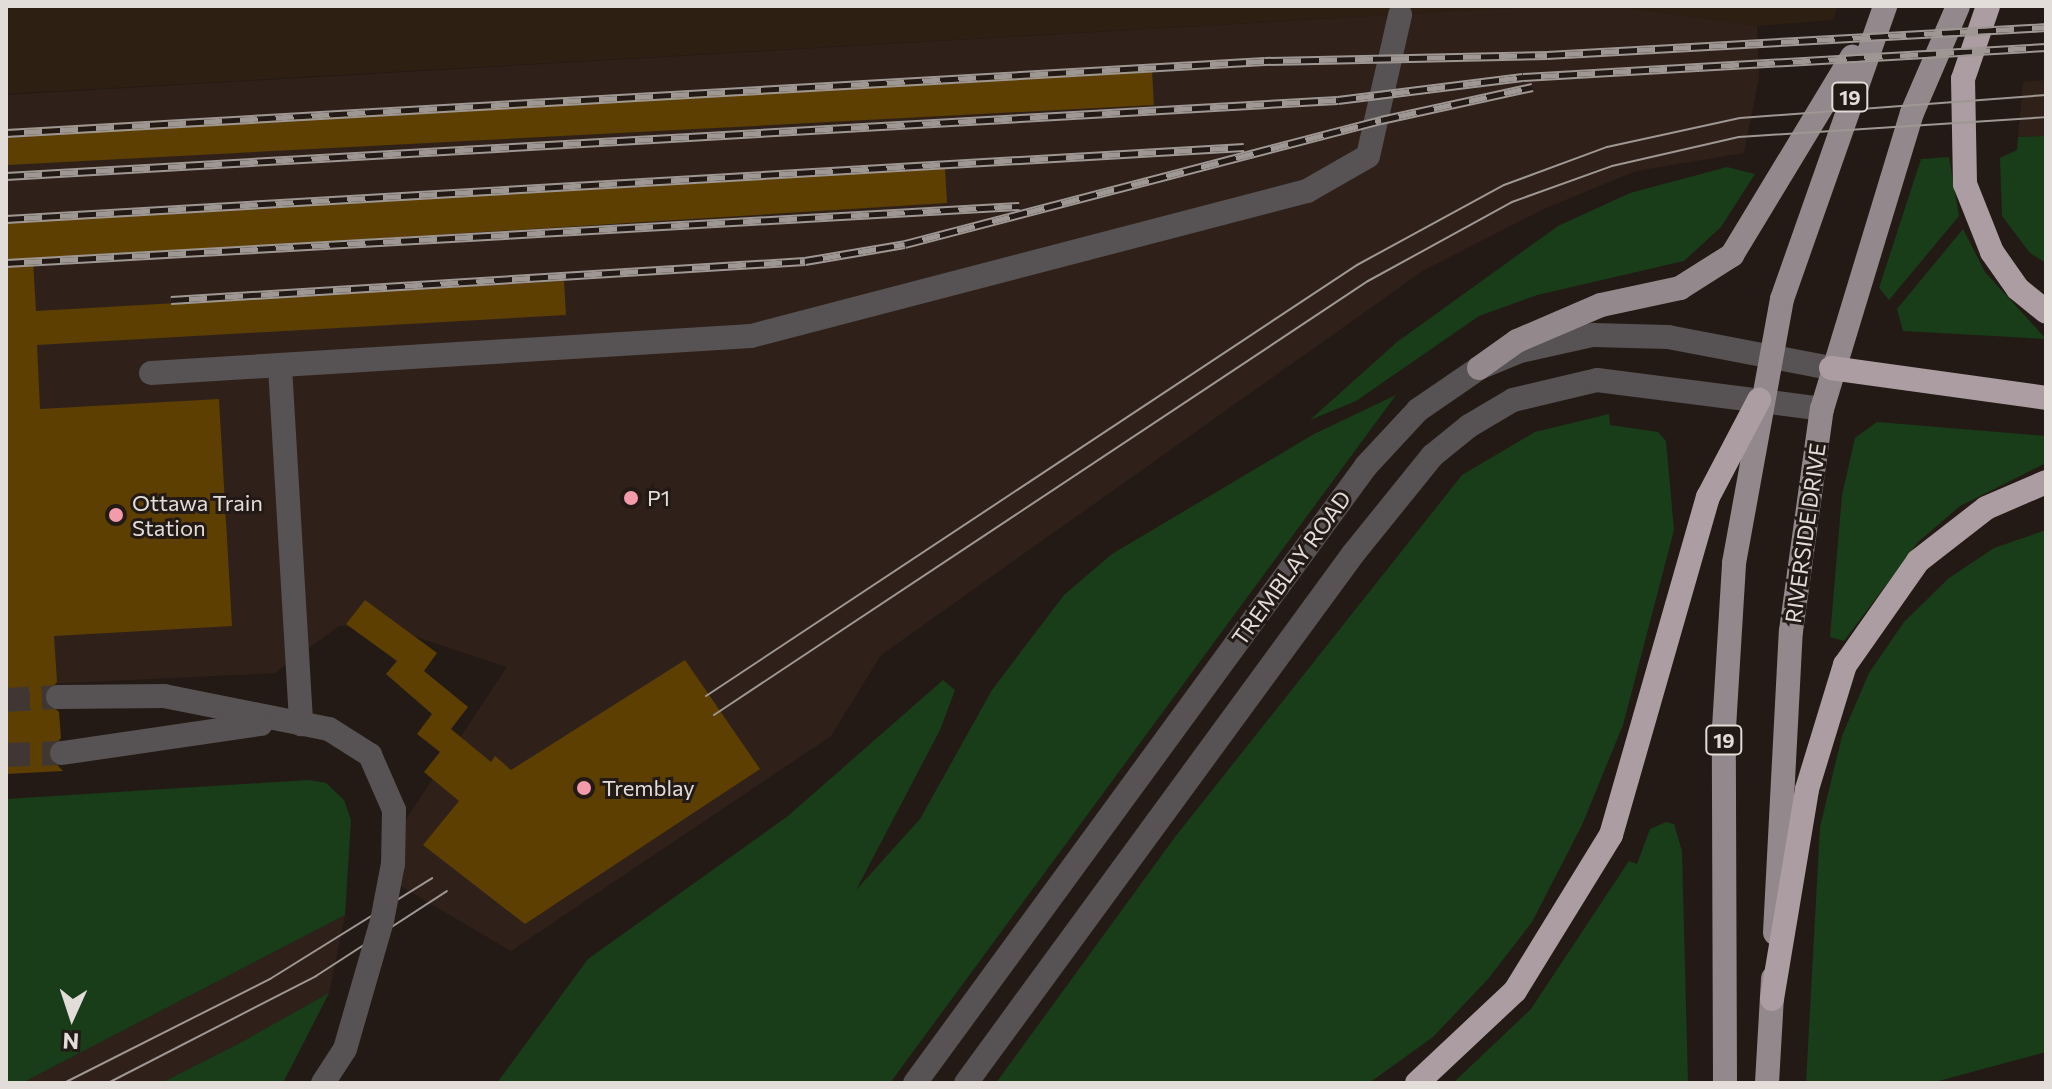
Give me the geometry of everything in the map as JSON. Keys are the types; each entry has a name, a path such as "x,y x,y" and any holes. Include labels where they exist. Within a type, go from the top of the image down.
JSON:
{"highway":[{"path":"1988,6 1963,79 1965,184 1992,252 2018,289 2046,312"},
{"path":"1831,368 2046,398"},
{"path":"1417,1083 1515,991 1569,913 1611,835 1708,497 1759,400"},
{"path":"1772,999 1815,750 1845,665 1918,561 1986,508 2046,482"}],"main road":[{"name":"19","path":"1725,1083 1728,632 1759,400 1768,357 1816,189 1883,6"},
{"path":"1479,368 1517,341 1601,305 1680,288 1732,255 1754,228 1883,6"},
{"name":"RIVERSIDE DRIVE","path":"1767,1083 1791,631 1822,409 1831,368 1912,113 1958,6"}],"street":[{"path":"151,373 751,336 1307,191 1335,181 1368,156 1400,15"},
{"name":"TREMBLAY ROAD","path":"915,1083 1366,466 1418,410 1479,368 1520,351 1593,335 1668,337 1831,368"},
{"path":"280,367 301,724"},
{"name":"TREMBLAY ROAD","path":"966,1083 1334,579 1432,456 1513,400 1558,385 1631,380 1822,409"},
{"path":"58,697 164,696 271,722 329,729 370,755 394,810 393,864 382,921 345,1049 323,1083"},
{"path":"62,753 271,722"}],"shaded area":[{"path":"6,6 1546,6 6,94"},
{"path":"1547,6 1613,6 1757,26 1759,77 1744,153 1636,171 1546,208 1424,270 881,655 831,736 511,951 397,884 403,824 507,667 392,629 339,626 275,673 6,686 6,95"},
{"path":"1613,6 1838,6 1833,20 1757,26"},
{"path":"2046,80 2046,136 2018,137 2023,82"},
{"path":"345,915 329,993 238,1044 161,1083 22,1083"}],"green space":[{"path":"2046,136 2046,263 2030,253 2002,216 2000,158 2017,150 2018,137"},
{"path":"1949,157 1959,216 1889,300 1879,288 1921,159"},
{"path":"1727,167 1755,174 1721,227 1684,261 1537,295 1479,316 1356,401 1310,420 1397,342 1558,226 1630,193"},
{"path":"1963,229 1985,272 2046,339 1903,331 1897,309"},
{"path":"1396,395 890,1083 497,1083 588,959 788,816 943,680 955,690 940,730 856,890 920,819 992,690 1064,595 1112,554 1314,434"},
{"path":"1609,414 1610,425 1658,432 1666,441 1674,530 1623,725 1582,825 1532,922 1488,979 1433,1037 1369,1083 996,1083 1175,837 1462,475 1535,432"},
{"path":"1877,422 2046,436 2046,463 1960,506 1918,542 1844,641 1830,637 1842,495 1855,438"},
{"path":"2046,530 2046,1052 1931,1083 1806,1083 1820,827 1842,736 1869,673 1904,622 1949,578 1994,548"},
{"path":"309,780 326,783 344,800 351,820 345,915 22,1083 6,1083 6,799"},
{"path":"1666,822 1674,824 1682,851 1688,1083 1453,1083 1531,1009 1629,861 1637,864 1650,829"},
{"path":"329,993 283,1083 161,1083 238,1044"}],"building":[{"path":"1152,70 1154,105 7,165 6,130"},
{"path":"945,168 947,203 33,260 36,311 564,281 566,315 37,345 40,409 219,399 232,626 54,636 57,682 43,698 59,712 61,738 47,754 63,771 6,774 6,222"},
{"path":"365,600 437,653 424,671 468,707 451,729 491,762 495,756 511,770 685,660 760,769 525,924 423,845 459,801 424,772 440,752 417,734 432,714 386,674 397,661 346,624"}],"tunnel":[{"path":"6,700 58,697"},
{"path":"6,755 62,753"}],"tram line":[{"path":"706,696 1357,265 1504,185 1607,147 1740,118 2046,95"},
{"path":"714,715 1368,281 1512,202 1612,166 1739,137 2046,117"},
{"path":"64,1083 270,979 432,878"},
{"path":"108,1083 316,976 447,891"}],"railway":[{"path":"6,133 1265,61 1547,55 2046,27"},
{"path":"6,176 1338,100 1523,77 2046,47"},
{"path":"171,300 805,261 905,244 1381,120 1532,87"},
{"path":"6,219 1244,147"},
{"path":"6,263 1019,206"}],"place":[{"name":"P1","path":"631,498"},
{"name":"Ottawa Train Station","path":"116,515"},
{"name":"Tremblay","path":"584,788"}]}
